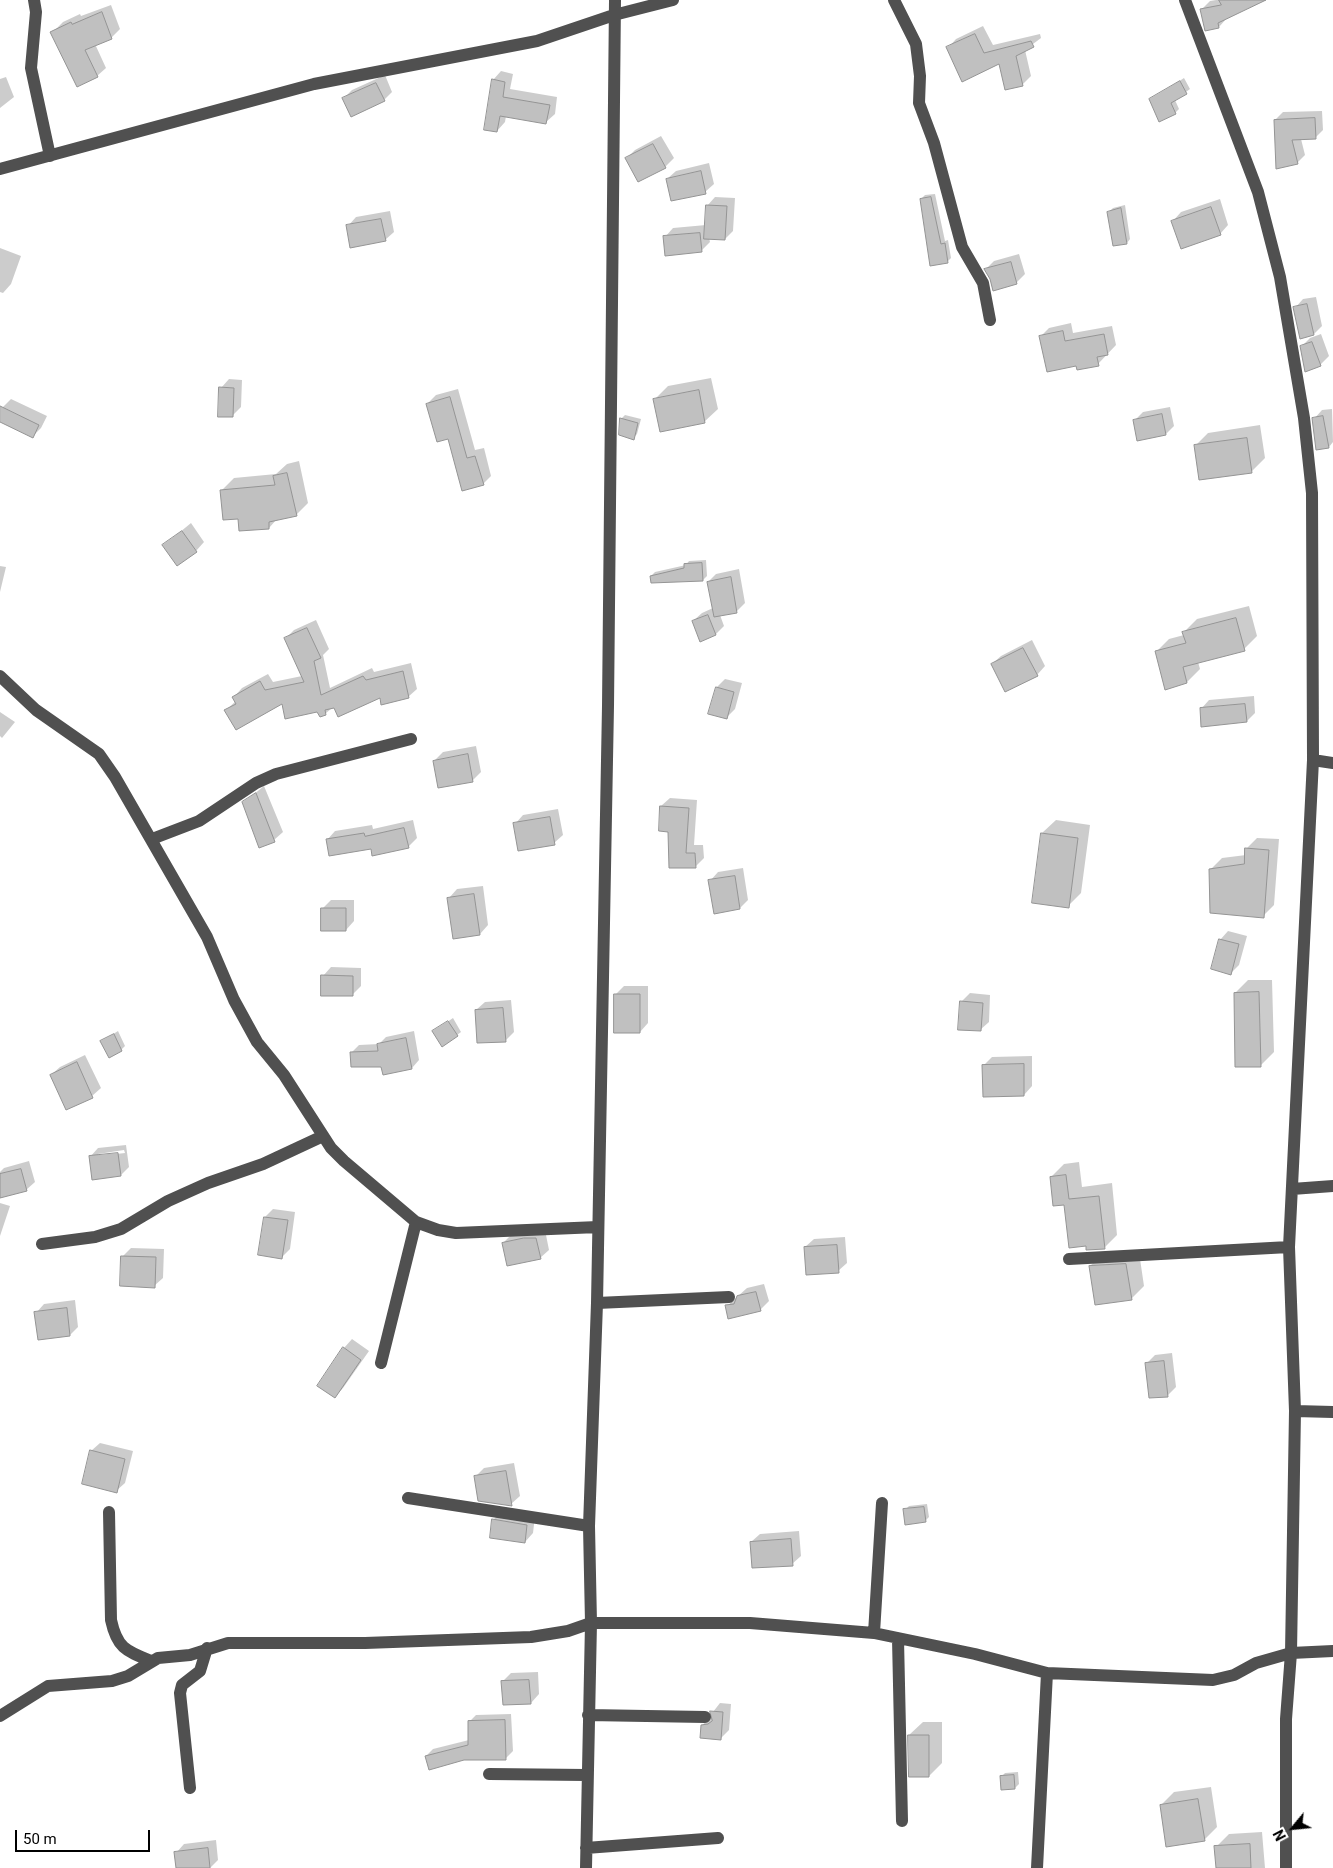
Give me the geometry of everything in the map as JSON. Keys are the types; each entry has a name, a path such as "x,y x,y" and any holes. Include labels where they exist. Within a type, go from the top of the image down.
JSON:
{"street":[{"path":"34,0 36,12 30,68 50,156"},
{"path":"586,1868 586,1775 591,1623 589,1526 597,1303 608,706 615,0"},
{"path":"0,170 314,84 537,41 614,15 673,0"},
{"path":"894,0 916,44 920,76 919,103 934,144 959,240 983,283 990,320"},
{"path":"1185,0 1258,192 1280,277 1304,418 1312,493 1312,760 1289,1247 1295,1411 1291,1653 1286,1719 1286,1868"},
{"path":"0,676 36,710 99,754 152,839 207,937 234,1000 257,1042 284,1075 323,1136 344,1161 416,1222 438,1230 456,1232 598,1227"},
{"path":"152,839 199,820 256,783 276,774 411,739"},
{"path":"1312,760 1333,763"},
{"path":"42,1244 95,1237 122,1229 168,1201 208,1183 263,1164 323,1136"},
{"path":"1292,1189 1333,1186"},
{"path":"381,1363 416,1222"},
{"path":"1069,1259 1289,1247"},
{"path":"597,1303 729,1296"},
{"path":"1295,1411 1333,1412"},
{"path":"408,1498 589,1526"},
{"path":"874,1633 882,1503"},
{"path":"109,1512 111,1620 114,1635 119,1644 129,1653 151,1661"},
{"path":"0,1716 48,1686 112,1681 128,1676 151,1661 167,1655 190,1655 207,1648 240,1642 365,1642 536,1636 568,1631 591,1623 750,1623 874,1633 975,1654 1047,1672 1213,1680 1234,1675 1256,1663 1291,1653 1333,1651"},
{"path":"898,1639 902,1821"},
{"path":"190,1788 180,1692 182,1685 200,1671 207,1648"},
{"path":"1037,1868 1047,1672"},
{"path":"588,1715 705,1717"},
{"path":"489,1774 586,1775"},
{"path":"586,1848 718,1838"}],"building":[{"path":"1219,0 1266,0 1218,23 1219,28 1205,31 1200,9 1221,5"},
{"path":"102,12 112,39 85,50 98,77 77,87 50,32 71,22 72,24"},
{"path":"975,34 984,53 1031,41 1034,47 1016,56 1023,86 1005,90 999,64 962,82 946,47"},
{"path":"492,79 505,82 503,97 550,105 546,124 500,116 497,132 484,130"},
{"path":"1180,81 1187,94 1171,103 1176,114 1159,122 1149,99"},
{"path":"376,83 385,101 351,117 342,98"},
{"path":"1315,118 1316,139 1292,140 1298,164 1276,169 1274,120"},
{"path":"653,144 666,168 638,182 625,158"},
{"path":"701,171 706,194 671,201 666,179"},
{"path":"931,197 941,244 945,243 948,263 930,266 920,199"},
{"path":"706,205 727,206 725,240 704,239"},
{"path":"1211,207 1221,235 1181,249 1171,221"},
{"path":"1121,208 1127,244 1113,246 1107,212"},
{"path":"381,219 386,241 350,248 346,225"},
{"path":"700,233 702,252 665,256 663,236"},
{"path":"1011,262 1017,284 993,291 990,279 984,269"},
{"path":"1307,304 1314,335 1300,339 1293,307"},
{"path":"1063,331 1065,341 1104,334 1108,355 1097,357 1099,366 1077,370 1076,366 1047,372 1039,336"},
{"path":"1312,342 1321,366 1305,372 1300,346"},
{"path":"219,387 234,388 233,417 218,417"},
{"path":"699,390 705,423 660,432 653,399"},
{"path":"450,397 467,458 475,456 484,485 462,491 448,439 437,442 426,404"},
{"path":"0,406 39,425 33,438 0,422"},
{"path":"1162,414 1166,435 1137,441 1133,420"},
{"path":"1323,416 1329,448 1316,450 1312,418"},
{"path":"620,418 638,423 634,440 619,435"},
{"path":"1247,438 1252,473 1199,480 1194,445"},
{"path":"287,473 297,516 269,522 269,529 239,531 238,519 223,520 220,490 275,485 273,476"},
{"path":"182,531 197,552 177,566 162,545"},
{"path":"702,563 703,581 651,583 650,576 684,568 684,564"},
{"path":"731,577 737,613 714,617 707,582"},
{"path":"708,615 716,635 700,642 692,621"},
{"path":"1236,618 1245,651 1183,667 1187,683 1165,690 1155,651 1186,643 1182,632"},
{"path":"307,628 321,658 314,661 321,695 363,676 366,680 403,671 409,698 381,705 380,698 338,717 334,708 325,710 326,715 320,717 317,712 285,719 282,704 236,730 224,710 236,704 232,697 260,681 265,690 304,682 284,638"},
{"path":"1023,648 1038,676 1005,692 991,664"},
{"path":"716,687 734,692 727,719 708,714"},
{"path":"1245,704 1247,722 1201,727 1200,708"},
{"path":"468,754 473,782 438,788 433,761"},
{"path":"256,793 275,842 259,848 242,802"},
{"path":"660,806 689,808 686,853 695,853 696,868 669,868 668,832 659,831"},
{"path":"550,817 555,845 518,851 513,823"},
{"path":"404,828 409,848 372,856 371,849 329,856 326,839 364,833 365,836"},
{"path":"1041,833 1078,838 1069,908 1032,903"},
{"path":"1245,848 1269,850 1264,918 1210,913 1209,869 1244,864"},
{"path":"735,876 740,909 714,914 708,880"},
{"path":"474,894 480,935 453,939 447,898"},
{"path":"321,908 346,908 346,931 321,931"},
{"path":"1219,939 1239,944 1231,975 1211,969"},
{"path":"321,975 353,976 353,996 321,996"},
{"path":"1259,992 1261,1067 1235,1067 1234,993"},
{"path":"614,994 640,994 640,1033 614,1033"},
{"path":"960,1001 983,1003 981,1031 958,1030"},
{"path":"503,1008 506,1042 477,1043 475,1010"},
{"path":"448,1021 458,1036 442,1047 432,1031"},
{"path":"114,1034 122,1051 109,1058 100,1041"},
{"path":"406,1038 412,1069 383,1075 381,1067 351,1067 350,1052 378,1051 377,1044"},
{"path":"77,1062 93,1098 66,1110 50,1075"},
{"path":"1024,1064 1024,1096 983,1097 982,1065"},
{"path":"118,1153 121,1176 92,1180 89,1156"},
{"path":"21,1169 27,1191 0,1198 0,1174"},
{"path":"1066,1175 1069,1199 1099,1196 1105,1249 1086,1250 1086,1246 1069,1248 1064,1205 1053,1206 1050,1177"},
{"path":"264,1217 288,1220 282,1259 258,1255"},
{"path":"524,1238 536,1238 541,1259 507,1266 502,1243"},
{"path":"837,1245 839,1273 806,1275 804,1247"},
{"path":"121,1256 156,1257 155,1288 120,1286"},
{"path":"1126,1264 1132,1300 1095,1305 1089,1266"},
{"path":"756,1292 761,1311 728,1319 725,1305 734,1304 737,1296"},
{"path":"67,1308 70,1336 38,1340 34,1312"},
{"path":"343,1347 361,1360 335,1398 317,1386"},
{"path":"1164,1361 1168,1397 1149,1398 1145,1363"},
{"path":"90,1450 125,1459 117,1493 82,1484"},
{"path":"506,1471 512,1506 478,1501 474,1476"},
{"path":"924,1507 926,1522 905,1525 903,1509"},
{"path":"492,1519 527,1525 525,1543 490,1538"},
{"path":"791,1539 793,1566 752,1568 750,1542"},
{"path":"529,1680 531,1704 503,1705 501,1681"},
{"path":"710,1711 723,1712 721,1740 700,1738 701,1725 712,1721"},
{"path":"505,1720 506,1760 464,1760 429,1770 425,1756 468,1745 468,1721"},
{"path":"908,1735 929,1735 929,1777 909,1777"},
{"path":"1014,1775 1015,1789 1001,1790 1000,1776"},
{"path":"1198,1799 1205,1841 1166,1847 1160,1805"},
{"path":"1250,1844 1251,1868 1216,1868 1214,1846"},
{"path":"208,1848 210,1868 176,1868 174,1852"}]}
